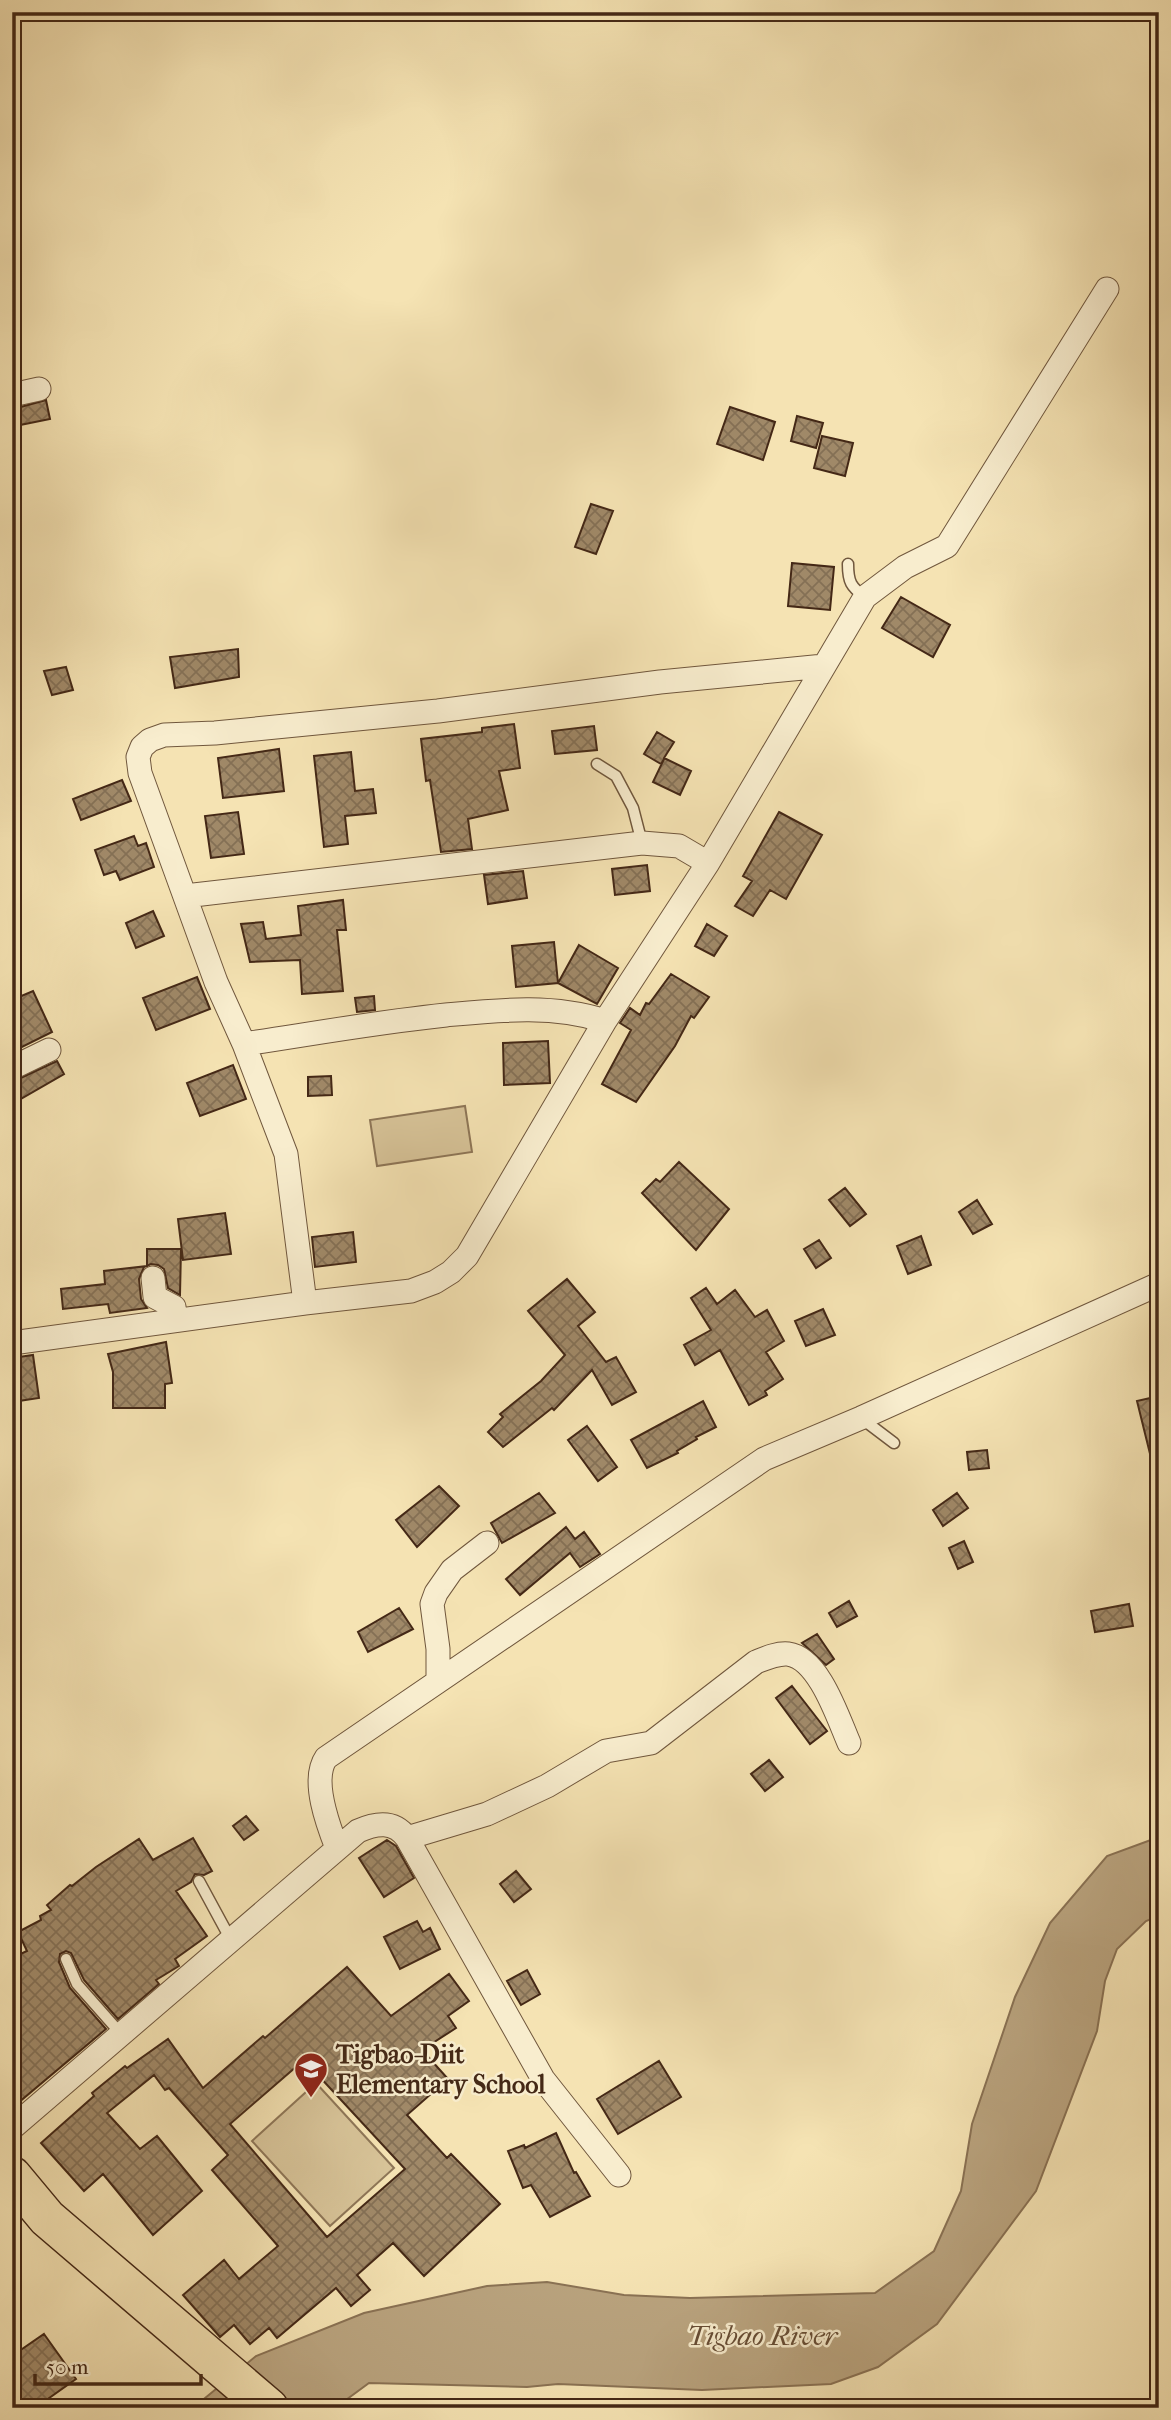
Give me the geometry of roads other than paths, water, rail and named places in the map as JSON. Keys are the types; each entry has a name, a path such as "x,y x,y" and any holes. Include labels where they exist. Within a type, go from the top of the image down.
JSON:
{"highway":[{"path":"12,2176 47,2218 269,2408"}],"street":[{"path":"12,1343 411,1290 435,1282 451,1272 467,1255 605,1021 708,863 864,597 905,566 947,545 1107,289"},
{"path":"12,395 39,389"},
{"path":"305,1303 286,1154 244,1044 216,982 140,773 140,751 150,740 164,735 215,733 438,711 660,682 824,666"},
{"path":"185,895 642,843 679,846 708,863"},
{"path":"244,1044 410,1019 515,1008 590,1016 605,1021"},
{"path":"12,1068 49,1050"},
{"path":"153,1278 155,1297 174,1307 176,1320"},
{"path":"337,1848 324,1810 321,1789 323,1762 438,1681 764,1458 1159,1284"},
{"path":"438,1681 438,1649 432,1604 436,1593 453,1570 487,1542"},
{"path":"407,1838 487,1814 547,1786 606,1751 651,1743 756,1661 785,1653 795,1656 811,1668 830,1699 849,1743"},
{"path":"12,2128 358,1831 374,1824 389,1824 402,1831 407,1838 543,2079 619,2175"}],"lane":[{"path":"848,564 848,580 864,597"},
{"path":"597,764 616,776 633,808 642,843"},
{"path":"860,1418 894,1443"},
{"path":"199,1881 231,1940"},
{"path":"65,1959 77,1984 121,2035"}],"water":[{"name":"Tigbao River","path":"1159,1837 1159,1916 1146,1921 1117,1949 1105,1981 1097,2031 1036,2191 937,2324 878,2367 831,2384 702,2390 558,2384 527,2387 369,2383 335,2408 193,2408 256,2356 364,2313 487,2286 547,2282 624,2295 690,2298 875,2293 934,2251 961,2191 972,2124 1015,1997 1050,1923 1107,1856"}],"place":[{"name":"Tigbao-Diit Elementary School","path":"311,2099"}]}
